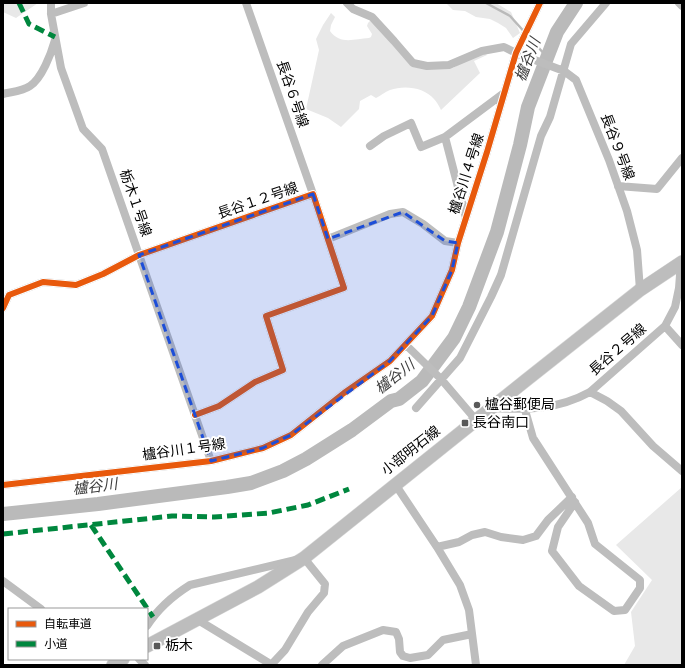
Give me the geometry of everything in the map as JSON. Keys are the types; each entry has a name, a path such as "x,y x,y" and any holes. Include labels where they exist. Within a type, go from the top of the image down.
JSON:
{"main road":[{"name":"小部明石線","path":"148,645 258,587 304,558 490,408 640,290 682,262"}],"street":[{"name":"栃木１号線","path":"51,3 51,14 61,68 83,129 102,149 211,461"},
{"path":"51,14 84,3"},
{"name":"長谷６号線","path":"246,3 313,194"},
{"name":"長谷９号線","path":"347,3 353,9 372,17 413,63 427,66 449,65 482,52 504,47 564,71 576,80 627,211 637,250 640,290"},
{"name":"櫨谷川４号線","path":"406,345 432,316 452,270 458,243 516,53 527,27 540,3"},
{"path":"416,408 460,358 491,297 501,275 541,136 550,117 571,44 606,3"},
{"path":"679,3 682,6"},
{"path":"3,94 30,86 40,74 50,56 55,38"},
{"path":"370,146 384,136 411,123 421,147 445,137 504,93"},
{"path":"445,137 466,218"},
{"path":"618,186 657,189 682,158"},
{"name":"長谷１２号線","path":"6,294 44,282 76,285 103,274 139,255 313,194 344,288 266,316 283,370 255,382 219,406 195,415"},
{"path":"328,239 390,214 403,212 423,224 445,241 458,243"},
{"path":"664,326 675,307 682,262"},
{"path":"3,308 6,294"},
{"name":"長谷２号線","path":"682,345 664,326 590,392 607,401 620,411 653,446 682,471"},
{"path":"406,345 441,379 476,420"},
{"name":"櫨谷川１号線","path":"4,483 211,461 263,448 291,435 344,393 390,361 406,345"},
{"path":"490,408 525,410 559,404 579,398 590,392"},
{"path":"525,410 533,438 588,523 595,544 640,580 640,588 625,610 614,611 578,586 552,551 558,527 573,500"},
{"path":"395,484 460,585 470,610 476,665"},
{"path":"437,548 459,542 472,534 485,532 501,537 523,540 536,536 548,520 573,500"},
{"path":"148,624 153,617 182,590 190,585 304,558 325,584 324,593 308,612 286,650 271,665 198,620"},
{"path":"3,581 40,608"},
{"path":"322,665 343,646 383,630 396,632 399,639 400,652 403,656 410,658 428,655 443,640 472,634"}],"highlighted area":[{"path":"313,194 328,239 403,212 445,241 458,243 452,270 432,316 390,361 291,435 263,448 211,461 139,255"}],"shaded area":[{"path":"3,3 38,3 16,18 3,12"},
{"path":"446,3 496,3 511,12 520,33 513,38 506,28 498,23 490,19 476,17 465,11 453,10"},
{"path":"331,13 335,17 330,31 338,38 348,40 371,37 372,34 367,26 372,19 409,62 446,69 453,68 468,59 485,53 487,55 474,61 480,73 441,110 435,100 425,92 407,87 396,88 376,98 371,95 360,101 359,109 341,127 328,118 306,109 319,50 316,39"},
{"path":"682,487 682,665 624,665 635,646 631,612 652,580 616,545"}],"waterway":[{"path":"486,3 510,16 547,57"},
{"name":"櫨谷川","path":"3,514 98,504 251,483 283,471 306,459 352,430 391,401 399,399 422,381 454,338 469,307 497,232 520,145 528,107 557,32 576,3"}],"marked path":[{"path":"19,3 29,24 55,37"},
{"path":"3,534 172,516 214,517 269,513 308,505 349,489"},
{"path":"91,525 147,608"},
{"path":"148,610 153,617"}],"cycle path":[{"path":"3,485 211,461 263,448 291,435 344,393 390,361 432,316 452,270 458,243 516,53 540,3"},
{"path":"3,308 9,295 43,282 76,285 103,274 139,255 313,194 344,288 266,316 283,370 255,382 219,406 195,415"}],"place":[{"name":"櫨谷郵便局","path":"477,405"},
{"name":"長谷南口","path":"465,423"},
{"name":"栃木","path":"157,646"}]}
